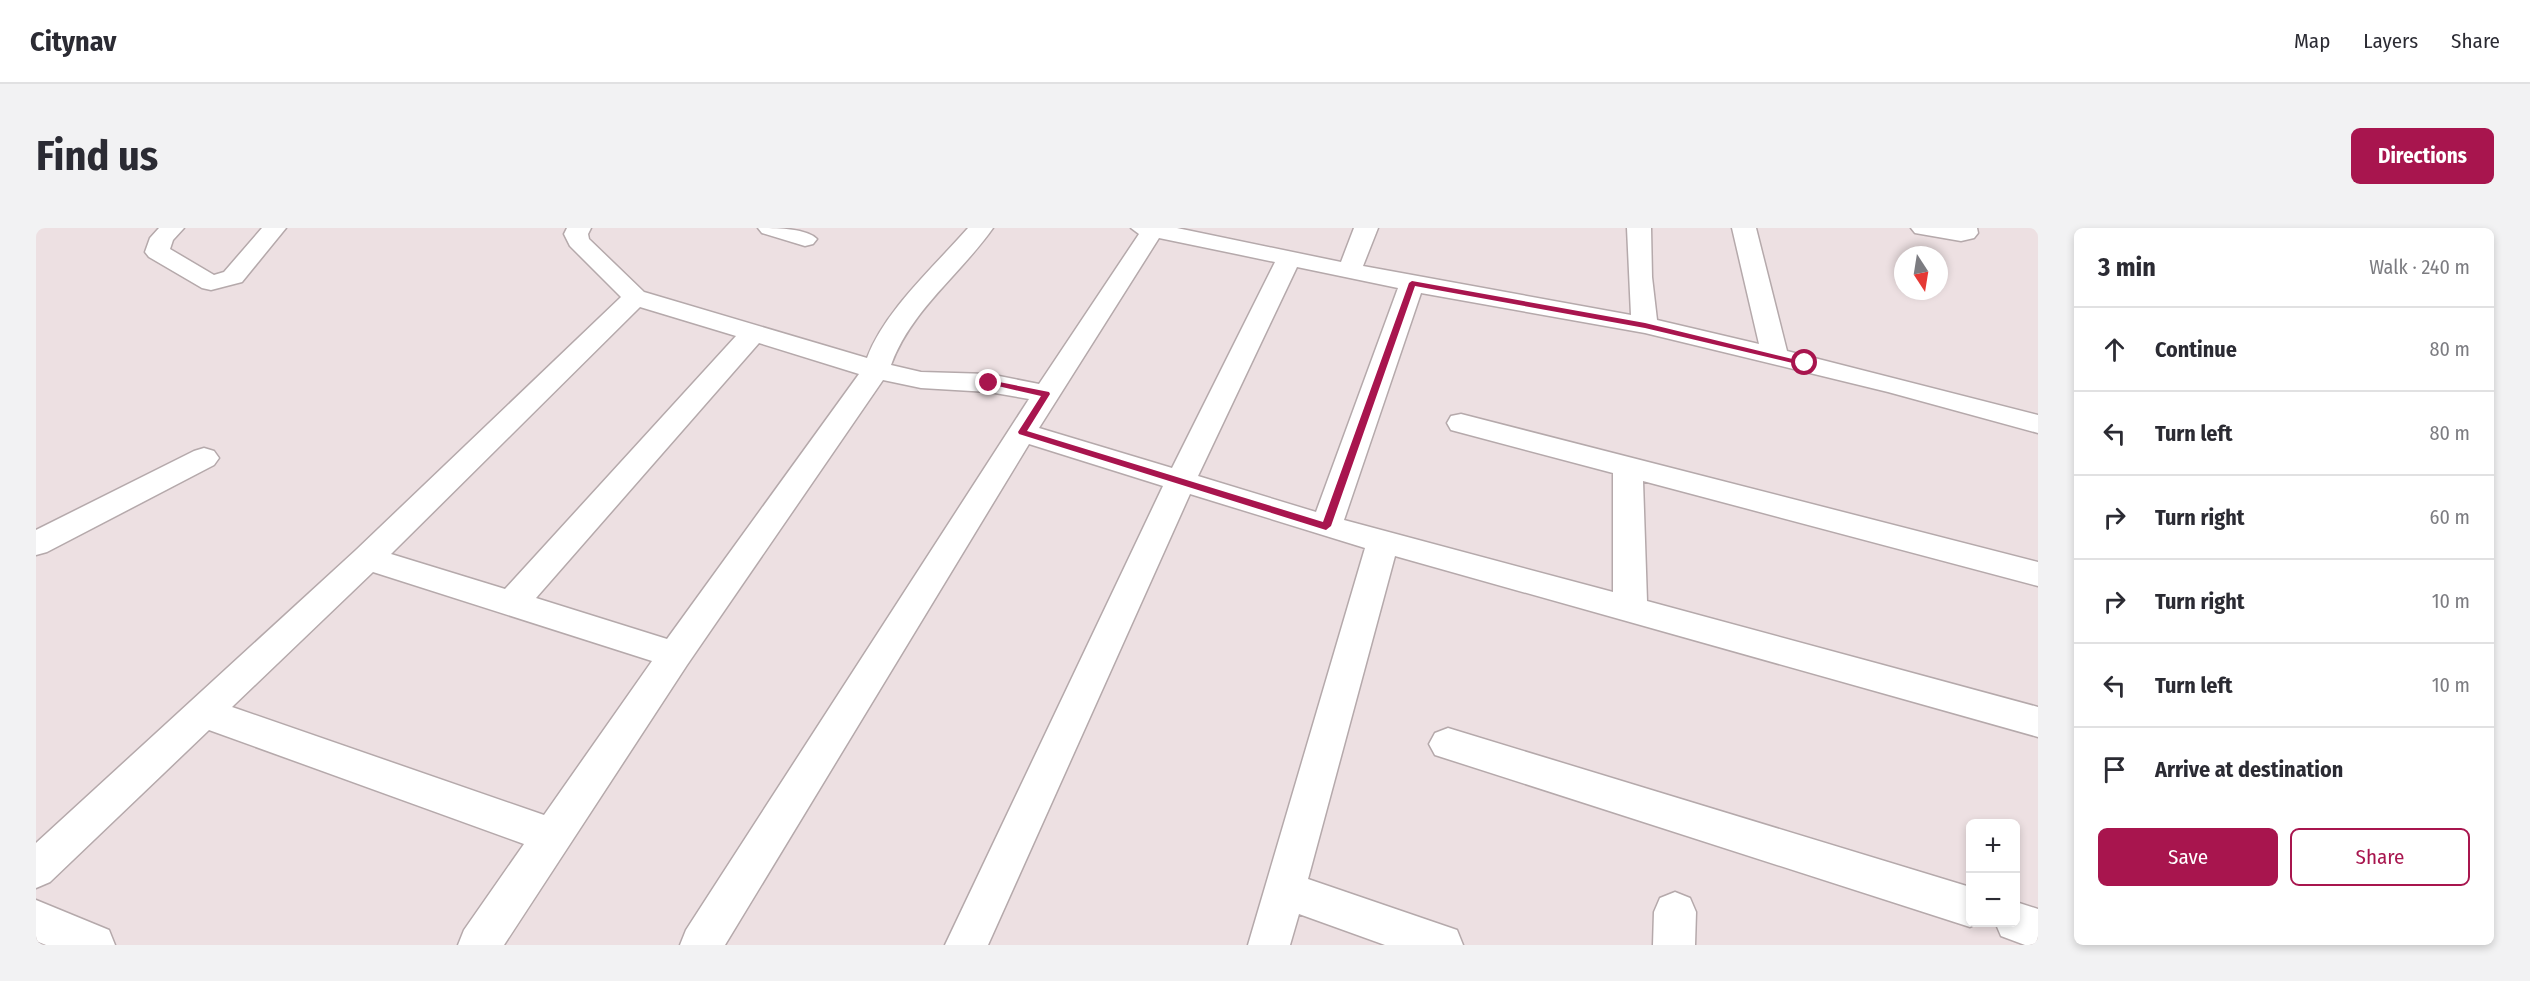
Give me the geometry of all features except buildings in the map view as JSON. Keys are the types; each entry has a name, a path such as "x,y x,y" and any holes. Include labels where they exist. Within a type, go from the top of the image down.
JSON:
{"street":[{"path":"172,228 162,238 157,252 211,283 233,278 274,228"},
{"path":"579,228 576,234 578,241 635,297 876,370 921,380 989,383 1046,394"},
{"path":"770,228 805,239"},
{"path":"479,945 675,655 876,370 885,345 898,323 981,228"},
{"path":"1350,269 1366,228"},
{"path":"1639,228 1640,277 1645,325"},
{"path":"1744,228 1775,356"},
{"path":"1923,228 1961,234 1966,233 1965,228"},
{"path":"700,945 1046,394 1158,230 1412,283 1645,325 2038,424"},
{"path":"966,945 1180,482 1289,258"},
{"path":"1326,526 1412,283"},
{"path":"36,869 367,558 635,297"},
{"path":"512,603 754,332"},
{"path":"1461,423 2038,574"},
{"path":"1022,432 1326,526 2038,722"},
{"path":"36,544 204,458"},
{"path":"1629,467 1630,609"},
{"path":"1269,945 1383,541"},
{"path":"367,558 675,655"},
{"path":"202,712 552,836"},
{"path":"1448,744 1966,906"},
{"path":"1284,890 1442,945"},
{"path":"36,920 94,945"},
{"path":"2020,923 2038,928"}],"route":[{"path":"989,383 1046,394 1022,432 1326,526 1412,283 1645,325 1805,363"}]}
